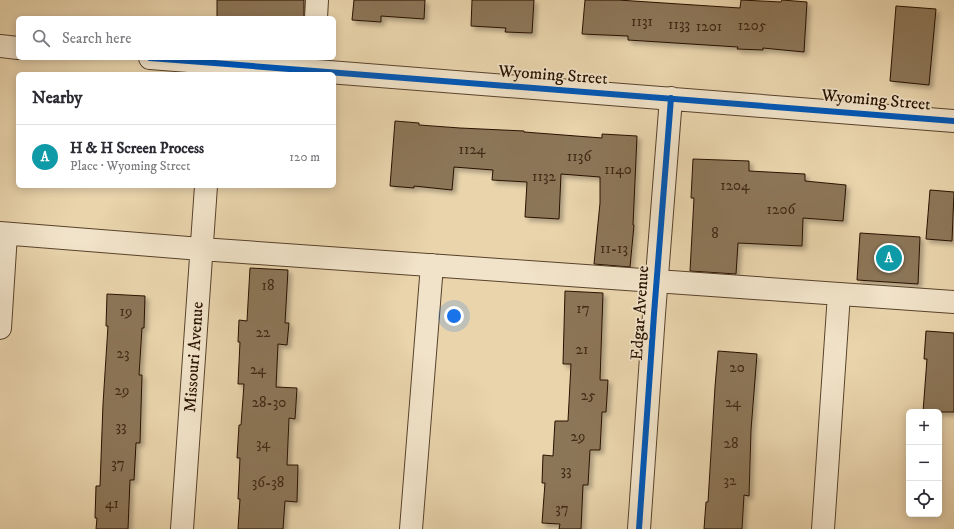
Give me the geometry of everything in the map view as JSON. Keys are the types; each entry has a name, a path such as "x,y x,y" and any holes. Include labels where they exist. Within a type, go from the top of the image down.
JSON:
{"street":[{"path":"316,16 317,0"},
{"path":"0,46 16,48"},
{"name":"Wyoming Street","path":"162,60 214,69 312,64 671,98 954,119"},
{"name":"Edgar Avenue","path":"639,529 671,98"},
{"name":"Missouri Avenue","path":"182,529 206,188"},
{"path":"0,328 3,234 954,302"},
{"path":"411,529 432,265"},
{"path":"822,529 839,294"}],"building":[{"path":"217,0 304,0 304,16 217,16"},
{"path":"354,0 425,0 424,19 381,16 381,22 352,20"},
{"path":"472,0 534,0 532,33 505,32 506,28 471,26"},
{"path":"585,0 618,0 740,8 741,0 781,2 782,0 807,2 804,52 763,48 763,50 737,49 738,47 628,40 628,36 582,34"},
{"path":"896,6 936,9 929,85 890,81"},
{"path":"395,121 419,123 419,125 524,131 602,138 602,134 637,136 634,225 630,267 594,264 600,203 600,177 561,174 559,219 525,217 527,182 492,180 493,170 454,167 452,190 414,186 414,188 390,186"},
{"path":"693,159 749,161 749,171 805,174 805,181 846,185 843,221 803,218 802,246 738,243 736,274 690,271 694,198 691,198"},
{"path":"930,190 954,192 952,241 926,239"},
{"path":"860,233 920,237 918,284 857,280"},
{"path":"250,268 288,270 285,323 289,323 287,345 278,344 276,387 297,388 295,419 289,418 287,465 298,465 297,502 285,501 283,529 238,529 240,458 237,458 244,384 238,384 240,342 238,342 239,320 247,321"},
{"path":"565,291 603,293 600,380 608,380 606,412 602,412 600,450 590,450 588,485 583,485 581,529 559,529 560,524 542,523 545,483 542,483 543,455 553,456 555,421 568,421 571,364 563,364"},
{"path":"107,294 145,296 144,328 142,328 139,375 142,375 140,443 136,443 134,480 130,480 128,529 96,529 97,518 95,518 96,486 100,486 108,326 106,326"},
{"path":"926,331 954,333 954,412 942,412 942,409 923,409 927,359 924,359"},
{"path":"718,351 757,354 751,430 749,496 744,495 742,529 704,529 706,502 708,502"}],"cycle path":[{"path":"176,60 329,72"},
{"path":"336,73 954,121"},
{"path":"639,529 671,98"}],"place":[{"name":"H & H Screen Process","path":"889,258"}]}
